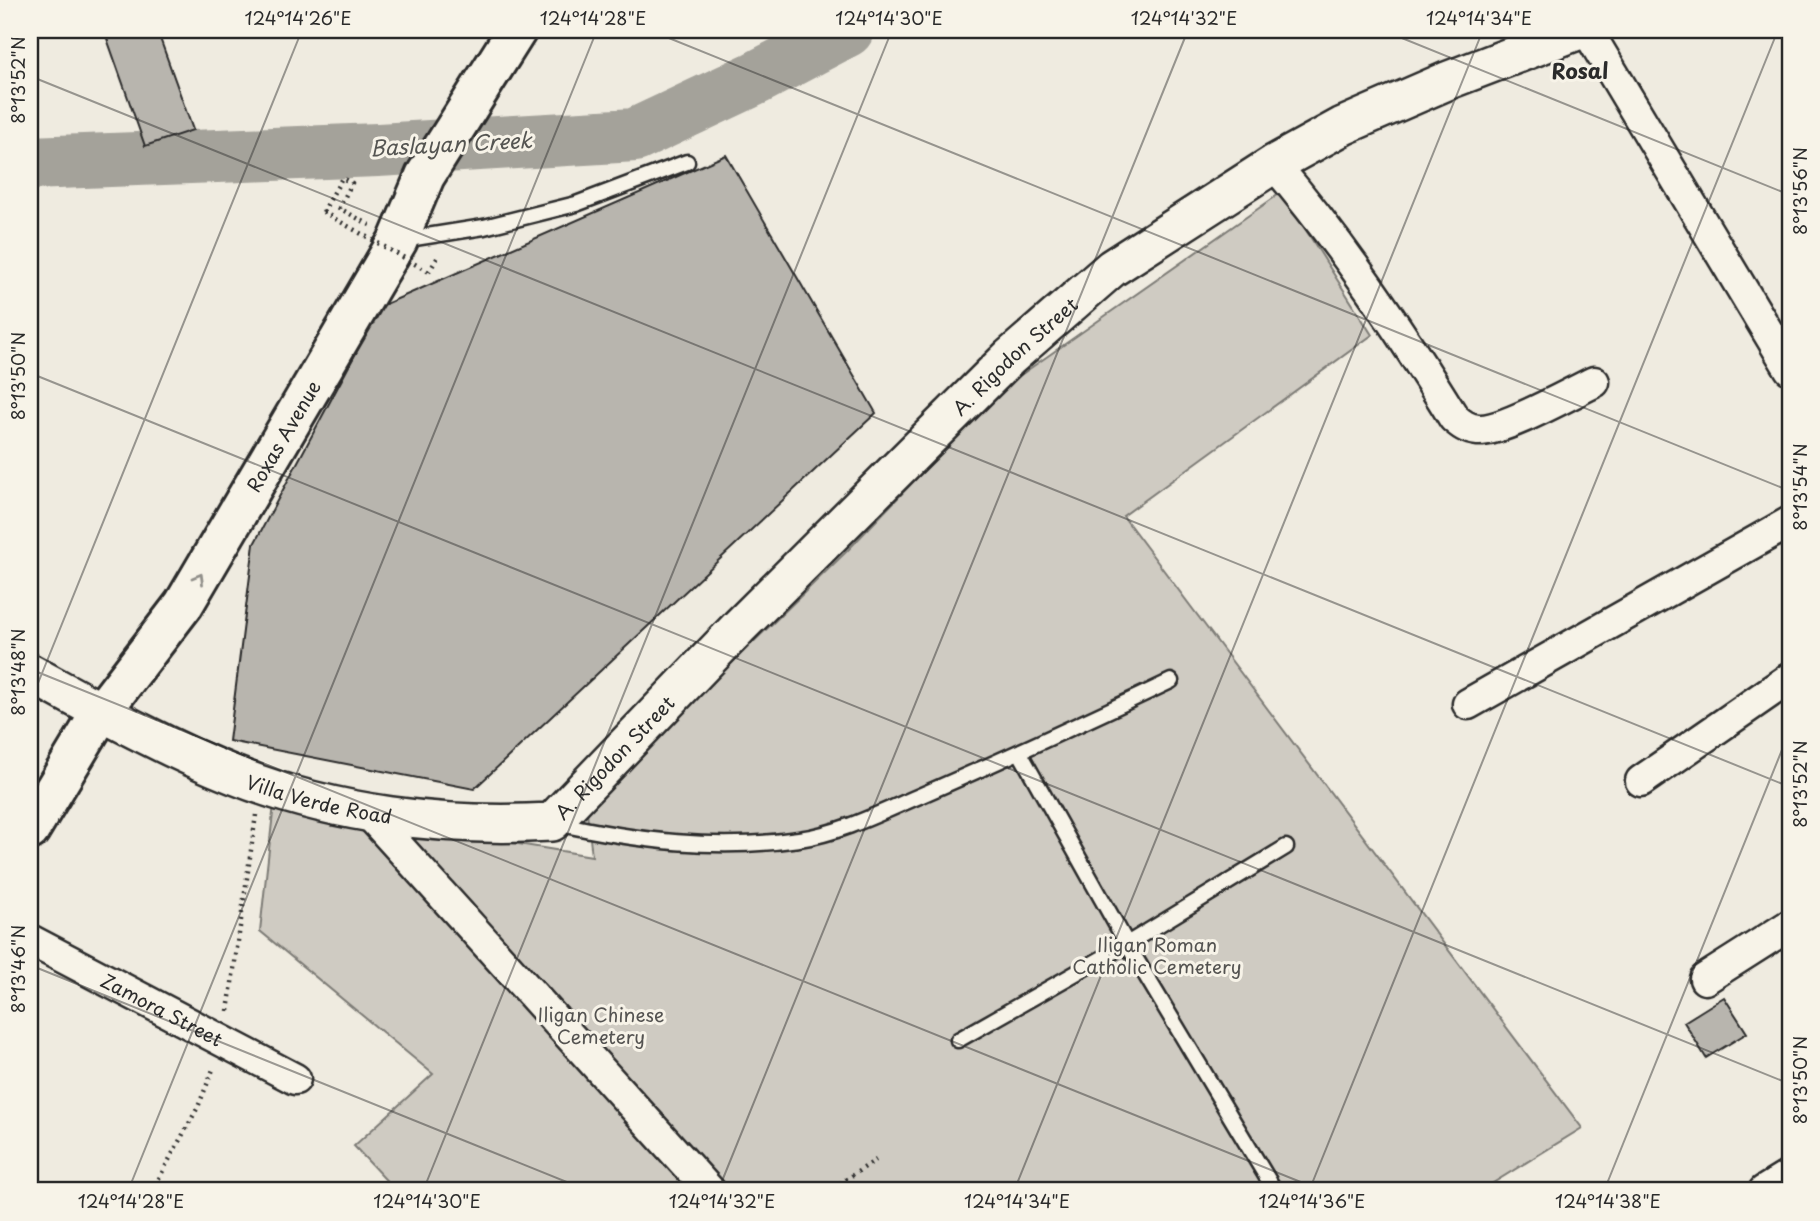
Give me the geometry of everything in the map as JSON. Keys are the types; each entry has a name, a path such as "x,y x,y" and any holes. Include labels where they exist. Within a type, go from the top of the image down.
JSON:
{"highway":[{"name":"Roxas Avenue","path":"30,830 101,712 184,604 389,235 517,30"}],"street":[{"name":"A. Rigodon Street","path":"552,822 739,627 1010,357 1112,268 1274,164 1343,126 1449,80 1580,30"},
{"path":"1587,30 1790,369"},
{"path":"1274,164 1326,225 1373,290 1454,418 1465,427 1480,430 1498,426 1594,382"},
{"path":"1468,704 1790,522"},
{"name":"Villa Verde Road","path":"30,673 155,739 260,783 369,814 516,824 552,822"},
{"path":"1641,781 1790,678"},
{"path":"369,814 710,1191"},
{"path":"1705,979 1790,925"},
{"name":"Zamora Street","path":"30,940 295,1079"},
{"path":"1764,1191 1790,1175"}],"lane":[{"path":"389,235 484,227 576,204 687,162"},
{"path":"552,822 623,838 685,844 742,844 801,839 845,828 1020,752 1171,681"},
{"path":"1020,752 1127,944 1275,1191"},
{"path":"958,1040 1127,944 1286,847"}],"path":[{"path":"389,235 339,208 352,183 342,178 323,212 429,272"},
{"path":"152,1191 198,1107 223,1043 260,783"},
{"path":"828,1191 876,1160"}],"green space":[{"name":"Iligan Roman Catholic Cemetery","path":"1282,192 1372,335 1123,516 1582,1128 1480,1191 396,1191 354,1146 433,1074 260,931 274,804 592,856 587,812 701,693 847,551 1005,386"}],"building":[{"path":"104,30 157,30 193,130 145,146"},
{"path":"726,155 876,413 474,789 229,741 254,544 381,306"},
{"path":"1724,997 1747,1033 1706,1058 1684,1022"}],"waterway":[{"name":"Baslayan Creek","path":"30,163 378,150 635,135 756,78 847,30"}],"district":[{"name":"Rosal","path":"1580,70"}],"park label":[{"name":"Iligan Chinese Cemetery","path":"601,1025"}]}
